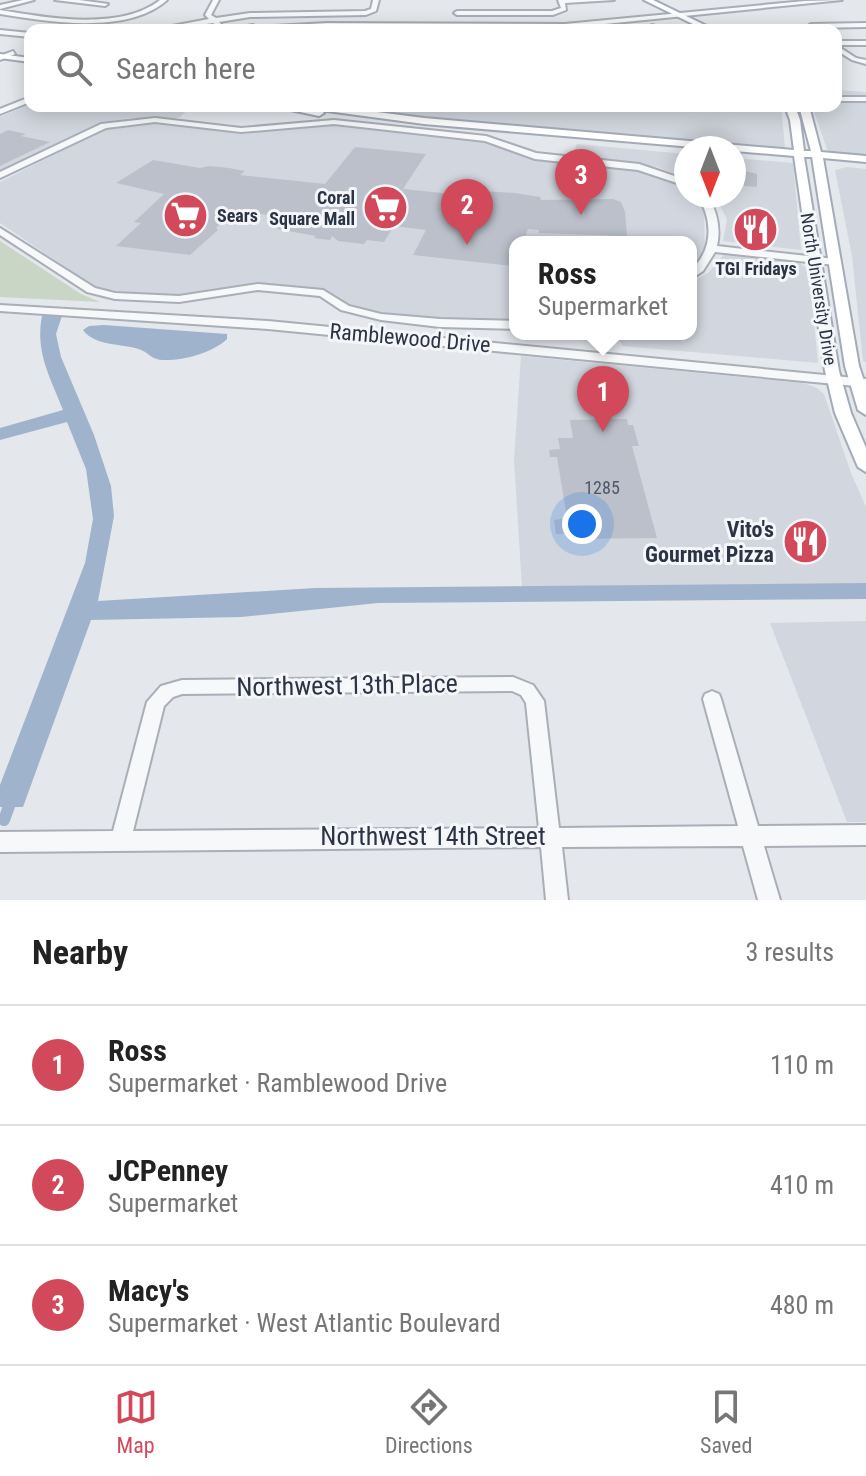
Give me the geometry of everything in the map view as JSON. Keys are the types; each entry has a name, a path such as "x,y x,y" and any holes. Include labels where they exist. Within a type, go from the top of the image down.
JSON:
{"main road":[{"path":"647,0 688,24"},
{"path":"637,1 696,24"},
{"path":"4,55 24,57"},
{"path":"333,112 442,128 674,148"},
{"path":"341,112 866,165"},
{"name":"North University Drive","path":"792,112 832,375 843,413 865,463"},
{"name":"North University Drive","path":"804,112 817,158 834,259 866,410"},
{"path":"746,154 800,156"},
{"path":"817,158 866,159"}],"street":[{"path":"0,10 31,0"},
{"path":"58,0 105,4"},
{"path":"0,10 82,20 134,16 156,8 164,0"},
{"path":"216,0 208,13 218,24"},
{"path":"316,24 322,0"},
{"path":"189,24 266,11 372,12 376,0"},
{"path":"455,0 459,24"},
{"path":"508,0 511,14"},
{"path":"457,13 560,12 564,9 561,0 611,0"},
{"path":"597,24 801,0"},
{"path":"562,24 839,0"},
{"path":"842,26 866,25"},
{"path":"0,32 24,34"},
{"path":"842,45 866,43"},
{"path":"842,49 863,61"},
{"path":"0,110 24,99"},
{"path":"842,100 864,99"},
{"path":"3,175 93,131 122,122 166,121 241,130 326,121 486,139 535,156 630,165 674,178"},
{"path":"697,272 703,267 712,246 712,215 709,208"},
{"path":"0,231 91,290 105,295 179,299 258,287 323,293 345,308 381,317 452,324 509,325"},
{"path":"712,246 834,259"},
{"name":"Ramblewood Drive","path":"0,301 861,378"},
{"name":"Ramblewood Drive","path":"0,308 43,306"},
{"name":"Northwest 13th Place","path":"121,839 156,702 167,691 182,687 513,684 527,690 535,701 550,836"},
{"path":"712,699 769,900"},
{"name":"Northwest 14th Street","path":"0,842 866,835"},
{"path":"550,836 557,900"}],"shaded area":[{"path":"842,90 866,92 866,155 828,152 814,112 842,112"},
{"path":"24,107 24,112 185,112 172,119 131,118 95,126 0,171 0,117"},
{"path":"382,112 782,112 785,148 746,145 746,136 674,136 674,139"},
{"path":"147,123 251,132 323,123 481,140 526,157 632,168 674,181 674,208 704,210 705,252 697,262 697,236 509,236 509,322 372,314 319,289 263,283 188,296 112,293 95,287 0,223 0,182 107,128"},
{"path":"577,144 674,153 674,174 657,167 572,157"},
{"path":"746,159 793,163 801,250 723,241 727,219 721,208 746,208"},
{"path":"847,167 866,169 866,362 863,361 852,256 835,170"},
{"path":"725,253 798,261 809,271 818,363 623,346 619,340 697,340 697,279 709,272"},
{"path":"521,356 803,383 817,388 824,394 866,507 866,585 522,587 514,460"},
{"path":"866,621 866,822 847,822 770,623"}],"green space":[{"path":"0,241 81,294 100,302 0,297"}],"water":[{"path":"42,316 62,316 56,334 61,357 94,435 111,486 114,516 98,601 315,588 866,583 866,599 378,603 241,617 91,620 23,807 0,807 0,785 85,563 93,519 86,469 67,422 0,440 0,428 63,410 42,353"},
{"path":"89,326 227,334 227,339 197,355 159,360 141,350 102,342 83,330"}],"building":[{"path":"8,130 50,142 0,166 0,134"},
{"name":"Coral Square Mall","path":"355,147 426,154 403,189 452,194 466,190 515,193 540,197 541,200 613,199 621,202 625,212 627,236 539,233 539,230 528,229 525,236 509,236 509,266 413,255 426,230 394,226 384,242 367,240 364,244 338,241 332,236 330,240 314,238 316,236 277,229 281,224 274,223 279,216 231,211 216,228 218,230 190,255 116,246 141,223 134,222 164,194 116,183 153,160 245,171 240,175 325,184"},
{"path":"746,171 757,174 757,187 746,186"},
{"name":"TGI Fridays","path":"747,219 772,221 773,236 747,233"},
{"path":"627,419 628,425 633,425 639,446 632,446 657,538 569,539 568,534 556,534 554,520 567,518 557,457 550,457 549,450 560,449 558,438 573,438 570,420"}],"waterway":[{"path":"4,820 12,798"}],"place":[{"name":"Coral Square Mall","path":"386,207"},
{"name":"Sears","path":"186,215"},
{"name":"Macy's","path":"581,215"},
{"name":"TGI Fridays","path":"756,230"},
{"name":"JCPenney","path":"467,245"},
{"name":"Ross","path":"603,432"},
{"name":"Vito's Gourmet Pizza","path":"805,542"}]}
